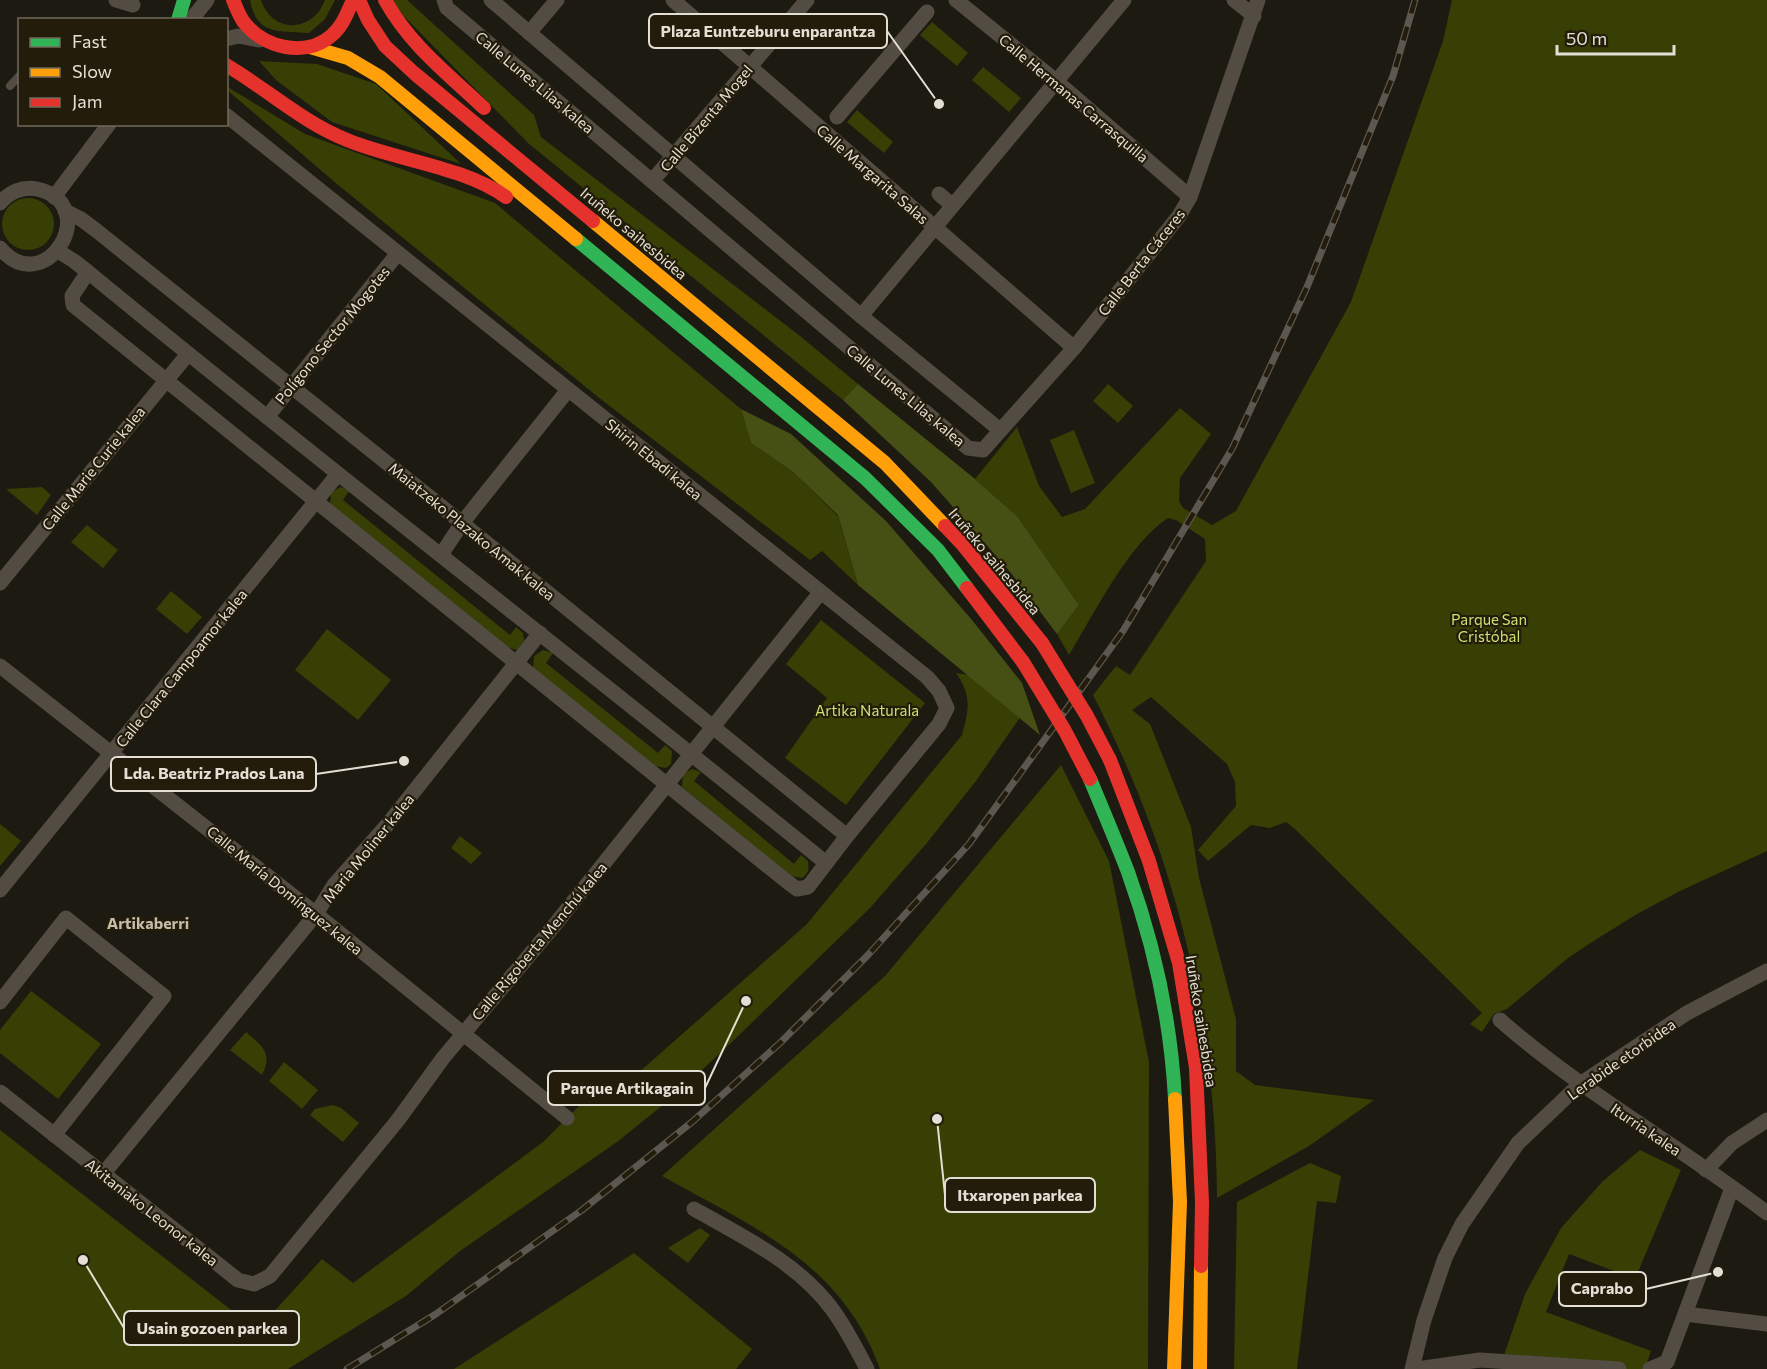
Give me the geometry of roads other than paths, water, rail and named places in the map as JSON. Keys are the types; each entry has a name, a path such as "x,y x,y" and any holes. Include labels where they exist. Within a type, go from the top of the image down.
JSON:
{"highway":[{"path":"179,18 184,0"},
{"path":"233,0 238,15 249,30 263,41 286,48 310,47 348,58 381,76 779,405 865,478 938,550 1023,662 1065,731 1090,779 1128,873 1156,967 1173,1070 1180,1202 1174,1369"},
{"path":"310,47 327,39 341,26 353,0"},
{"name":"Iruñeko saihesbidea","path":"358,0 385,46 414,73 885,463 963,545 1042,643 1088,716 1110,760 1149,861 1179,963 1196,1068 1202,1202 1200,1369"},
{"path":"386,0 392,13 415,41 495,119"},
{"path":"228,66 252,79 315,126 334,135 359,146 473,178 501,193 718,371 779,405"},
{"path":"520,142 712,304 775,370"}],"street":[{"path":"116,0 133,5"},
{"path":"193,18 207,0"},
{"name":"Calle Lunes Lilas kalea","path":"444,0 447,8 968,448 983,450 1000,430"},
{"path":"491,0 861,316 1000,430"},
{"path":"529,33 557,0"},
{"name":"Calle Margarita Salas","path":"673,0 1074,348"},
{"name":"Calle Bizenta Mogel","path":"652,181 807,0"},
{"name":"Calle Hermanas Carrasquilla","path":"956,0 1056,81 1190,197"},
{"path":"861,316 1124,0"},
{"path":"1234,0 1254,16"},
{"name":"Calle Berta Cáceres","path":"1000,430 1074,348 1166,233 1190,197 1258,0"},
{"path":"837,117 885,69 927,12"},
{"path":"228,38 238,36 263,41"},
{"name":"Shirin Ebadi kalea","path":"228,117 927,677 939,692 947,708 939,724 847,836"},
{"path":"1005,117 1017,127"},
{"path":"54,197 107,126"},
{"path":"0,203 10,194 21,189 33,188 44,191 54,197 65,211 68,222 64,243 49,259 27,264 2,255"},
{"path":"939,194 952,205"},
{"name":"Maiatzeko Plazako Amak kalea","path":"65,211 97,231 291,386 847,836"},
{"path":"58,251 88,272 826,863"},
{"name":"Polígono Sector Mogotes","path":"267,417 398,253"},
{"path":"88,272 72,296 73,305 796,889 808,887 847,836"},
{"name":"Calle Marie Curie kalea","path":"0,583 188,354"},
{"path":"441,555 462,523 568,390"},
{"name":"Calle Clara Campoamor kalea","path":"0,890 338,474"},
{"name":"Calle Rigoberta Menchú kalea","path":"254,1284 270,1276 398,1120 462,1034 553,927 820,593"},
{"name":"Maria Moliner kalea","path":"104,1173 316,914 334,885 388,824 540,633"},
{"name":"Calle María Domínguez kalea","path":"0,666 316,914 567,1118"},
{"path":"0,1002 66,918 164,996 54,1134"},
{"name":"Lerabide etorbidea","path":"1415,1369 1424,1320 1445,1258 1462,1224 1518,1143 1580,1084 1687,1013 1767,971"},
{"name":"Iturria kalea","path":"1500,1020 1533,1049 1580,1084 1767,1214"},
{"name":"Akitaniako Leonor kalea","path":"0,1092 238,1280 254,1284"},
{"path":"1706,1170 1732,1143 1767,1120"},
{"path":"1650,1369 1667,1362 1732,1188"},
{"path":"694,1209 782,1261 804,1280 831,1307 850,1336 867,1369"},
{"path":"1685,1314 1767,1324"},
{"path":"1415,1369 1480,1360 1619,1369"}],"lane":[{"path":"10,86 18,77"}],"railway":[{"path":"347,1369 436,1314 582,1210 692,1122 780,1043 868,955 969,844 1123,631 1232,449 1307,287 1393,76 1415,0"}],"place":[{"name":"Plaza Euntzeburu enparantza","path":"939,104"},
{"name":"Lda. Beatriz Prados Lana","path":"404,761"},
{"name":"Parque Artikagain","path":"746,1001"},
{"name":"Itxaropen parkea","path":"937,1119"},
{"name":"Usain gozoen parkea","path":"83,1260"},
{"name":"Caprabo","path":"1718,1272"}],"district":[{"name":"Artikaberri","path":"148,922"}],"park label":[{"name":"Parque San Cristóbal","path":"1489,628"},
{"name":"Artika Naturala","path":"867,710"}]}
